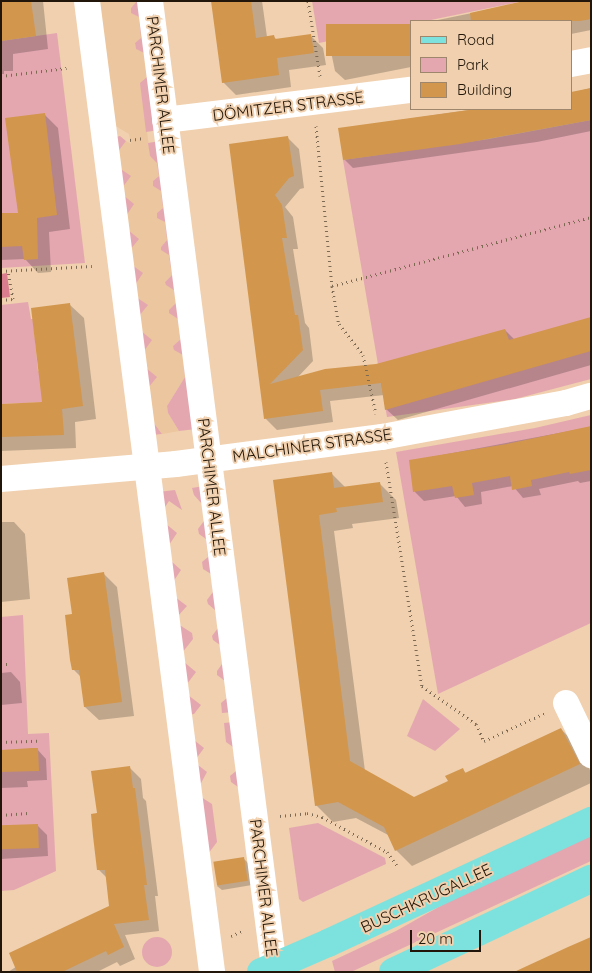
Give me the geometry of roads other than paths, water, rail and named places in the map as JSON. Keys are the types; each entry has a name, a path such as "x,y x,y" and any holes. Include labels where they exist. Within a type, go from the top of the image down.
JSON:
{"main road":[{"name":"BUSCHKRUGALLEE","path":"269,970 591,821"},
{"path":"393,972 591,879"}],"street":[{"path":"87,1 212,972"},
{"name":"PARCHIMER ALLEE","path":"150,1 255,820 269,970"},
{"path":"572,64 591,60"},
{"name":"DÖMITZER STRASSE","path":"165,120 313,104 410,90"},
{"name":"MALCHINER STRASSE","path":"1,479 147,467 382,436 566,403 591,396"},
{"path":"566,703 591,755"}]}
